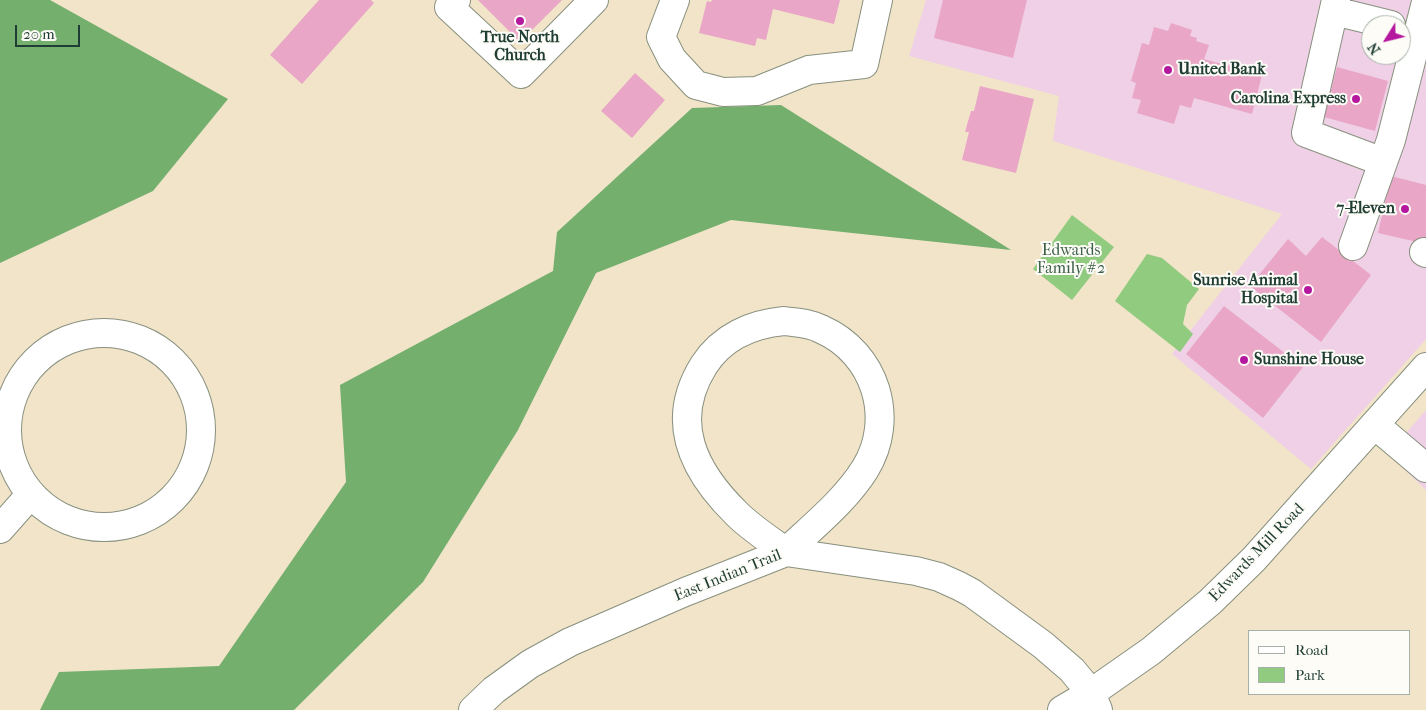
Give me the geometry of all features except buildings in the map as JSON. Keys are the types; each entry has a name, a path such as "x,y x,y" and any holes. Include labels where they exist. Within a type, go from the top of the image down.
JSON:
{"street":[{"path":"456,0 450,7 521,74 594,0"},
{"path":"675,0 661,37 672,59 696,85 723,92 757,91 809,70 864,64 878,0"},
{"path":"1411,28 1426,2"},
{"path":"1362,15 1335,6 1306,133 1383,162"},
{"path":"1353,246 1391,140 1404,65"},
{"path":"784,321 811,325 822,329 842,340 853,350 865,364 874,381 879,399 880,417 875,447 866,468 851,489 786,552 738,515 715,489 704,474 690,445 686,419 691,392 698,376 705,363 717,349 724,342 747,329 784,321"},
{"path":"99,333 121,334 142,341 160,352 177,366 189,384 197,404 200,433 199,448 193,468 182,487 168,503 150,516 130,524 108,527 87,526 66,520 47,509 31,494 19,476 10,456 7,434 8,413 14,392 25,373 40,357 58,344 78,336 99,333"},
{"name":"Edwards Mill Road","path":"1062,710 1095,701 1210,602 1254,559 1426,366"},
{"path":"1375,425 1426,468"},
{"path":"0,529 31,494"},
{"name":"East Indian Trail","path":"472,710 494,690 530,664 570,642 685,592 786,552 916,571 959,586 1044,645 1072,670 1095,701"}],"shaded area":[{"path":"926,0 1426,0 1426,339 1311,469 1172,354 1282,214 1053,141 1059,96 909,56"},
{"path":"1426,410 1426,490 1388,454"}],"green space":[{"path":"0,0 50,0 228,99 153,191 0,263"},
{"path":"781,105 1011,250 731,220 596,273 518,430 423,582 294,710 40,710 59,672 219,666 346,482 340,385 553,271 557,232 692,108"},
{"name":"Edwards Family #2","path":"1072,215 1114,247 1072,300 1033,269"},
{"path":"1147,254 1162,258 1199,289 1187,305 1183,324 1193,334 1180,352 1115,301"}],"place":[{"name":"True North Church","path":"520,21"},
{"name":"United Bank","path":"1168,70"},
{"name":"Carolina Express","path":"1356,99"},
{"name":"7-Eleven","path":"1405,209"},
{"name":"Sunrise Animal Hospital","path":"1308,290"},
{"name":"Sunshine House","path":"1244,360"}]}
